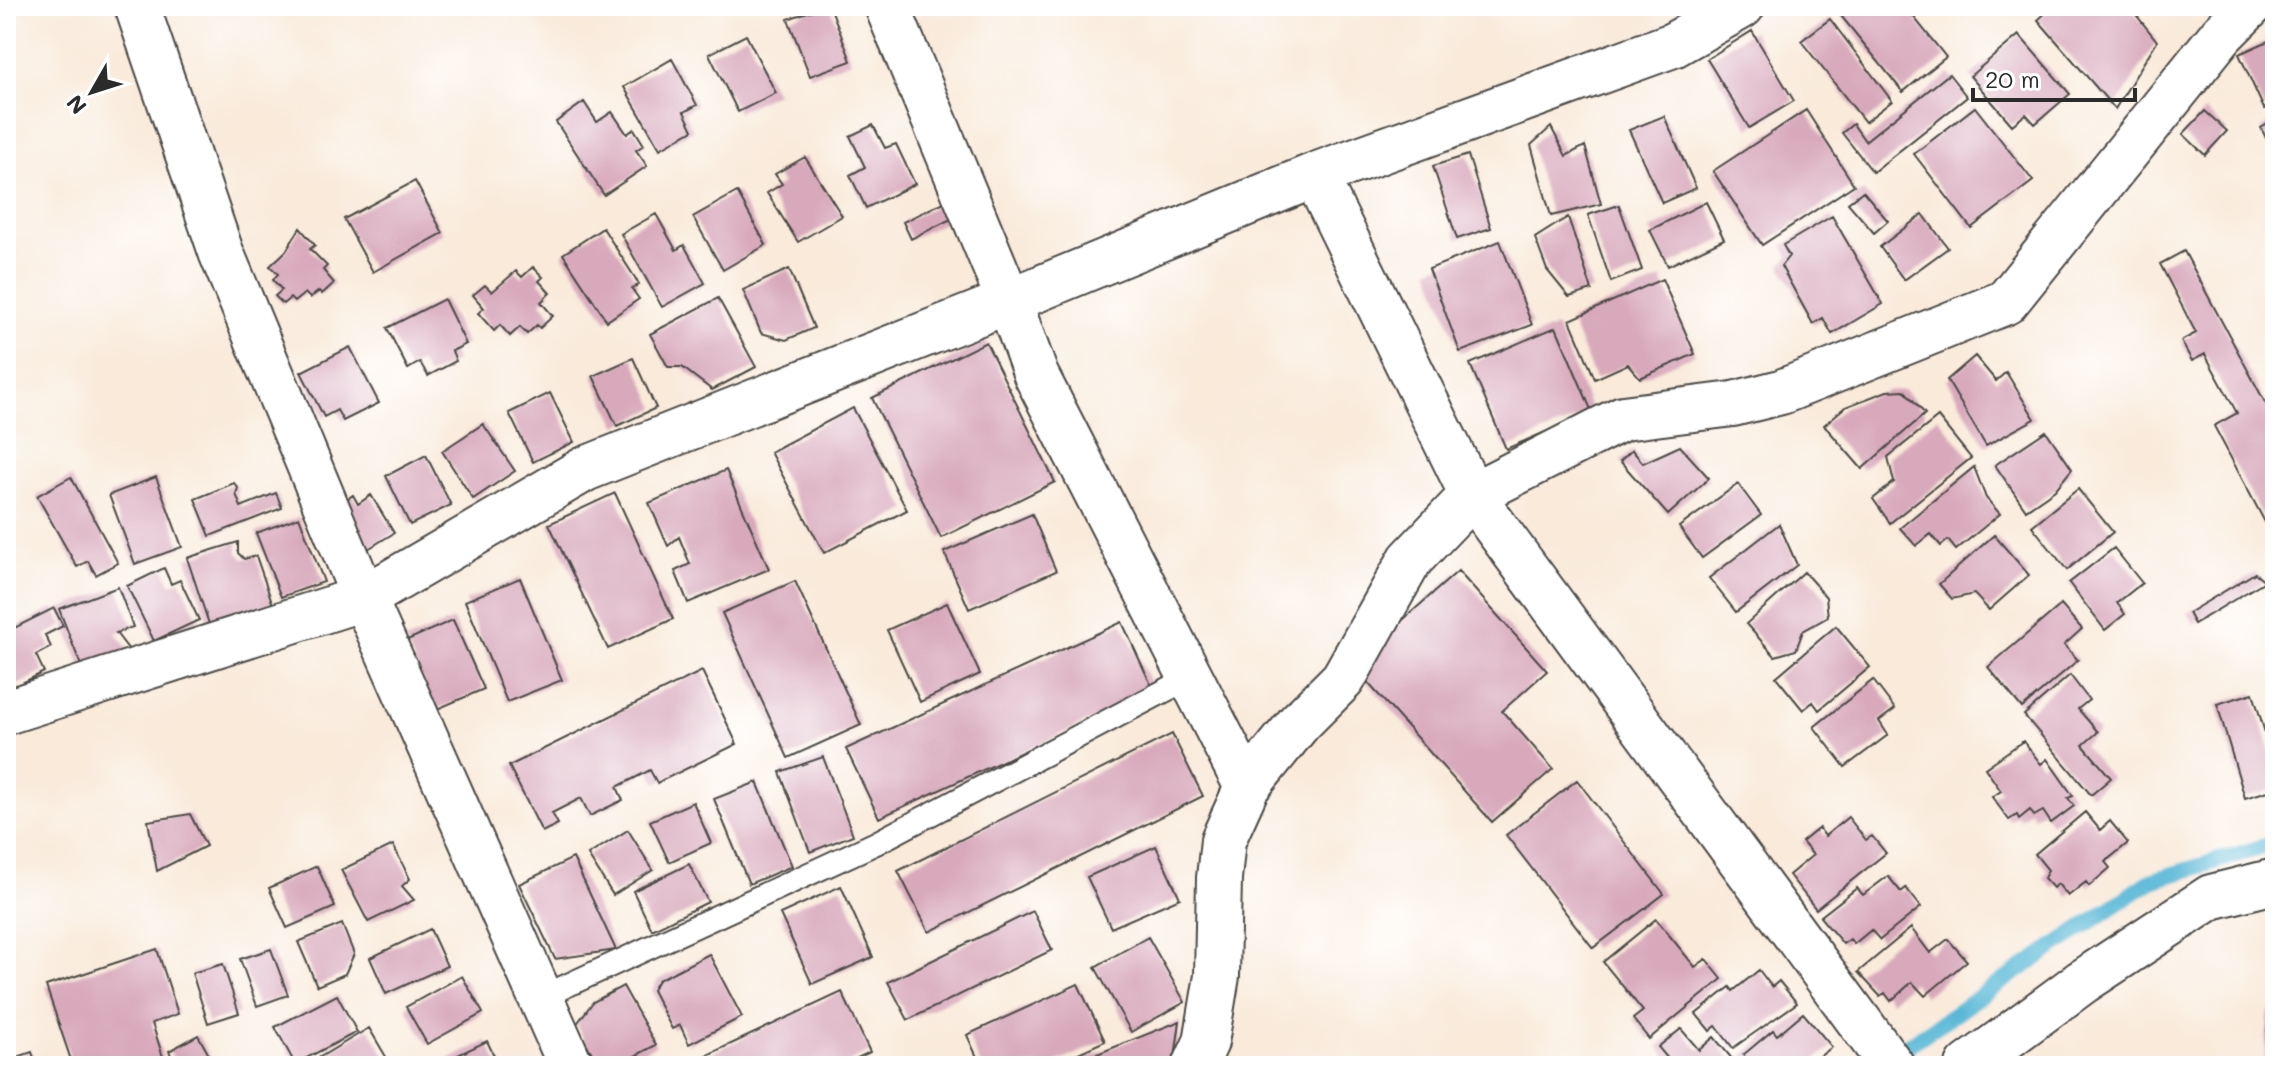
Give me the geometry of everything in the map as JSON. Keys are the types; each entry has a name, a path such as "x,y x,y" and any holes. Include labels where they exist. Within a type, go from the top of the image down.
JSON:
{"street":[{"path":"137,6 221,252 364,598 571,1066"},
{"path":"887,6 1009,301 1036,375 1247,787"},
{"path":"6,712 364,598 585,469 1009,301 1315,175 1673,45 1742,6"},
{"path":"1195,1066 1206,1042 1217,976 1223,840 1247,787 1299,723 1343,679 1410,560 1472,495 1623,418 1733,404 1781,392 2006,302 2222,34 2250,6"},
{"path":"1315,175 1472,495 1892,1066"},
{"path":"1968,1066 2082,982 2211,897 2275,881"}],"lane":[{"path":"542,997 876,843 1189,678"}],"building":[{"path":"830,6 851,61 810,76 788,19"},
{"path":"1833,6 1905,6 1946,57 1903,92"},
{"path":"2053,6 2129,6 2157,41 2115,109 2038,20"},
{"path":"1830,19 1892,101 1865,122 1801,41"},
{"path":"1752,31 1794,101 1749,128 1707,59"},
{"path":"746,35 776,93 738,112 709,54"},
{"path":"2019,35 2070,94 2035,124 2026,114 2012,125 1970,76"},
{"path":"2275,38 2275,105 2264,109 2239,54"},
{"path":"672,59 697,105 684,112 693,130 660,149 624,87"},
{"path":"1949,74 1967,97 1873,172 1842,133 1853,124 1865,141"},
{"path":"584,102 597,122 612,112 627,134 634,129 644,145 636,150 647,166 604,195 556,122"},
{"path":"1975,107 2033,181 1971,228 1914,154"},
{"path":"1806,110 1854,185 1762,245 1713,171"},
{"path":"2205,111 2227,131 2205,155 2183,134"},
{"path":"1664,116 1696,188 1662,203 1629,130"},
{"path":"2275,120 2275,156 2261,128"},
{"path":"873,125 885,148 896,144 915,184 866,208 850,175 865,167 850,136"},
{"path":"1551,127 1566,156 1585,146 1601,204 1551,216 1531,145"},
{"path":"1468,155 1491,228 1457,239 1433,166"},
{"path":"805,157 842,216 798,242 767,193 782,184 775,174"},
{"path":"415,181 443,233 373,272 344,219"},
{"path":"1863,191 1888,221 1874,233 1848,203"},
{"path":"737,192 766,245 723,270 693,217"},
{"path":"950,199 957,216 911,239 903,222"},
{"path":"1706,202 1724,239 1668,266 1650,230"},
{"path":"1619,205 1642,270 1611,282 1588,215"},
{"path":"656,214 676,250 684,245 705,283 662,307 621,234"},
{"path":"1923,214 1948,248 1904,280 1880,247"},
{"path":"1832,216 1883,304 1832,334 1823,318 1813,324 1781,266 1789,256 1783,245"},
{"path":"1568,217 1592,290 1569,297 1547,270 1535,238"},
{"path":"300,228 315,245 310,249 327,266 323,270 334,283 322,294 319,291 310,298 305,293 294,302 290,298 283,304 275,296 282,290 273,280 278,274 270,266 286,251"},
{"path":"603,228 639,284 632,289 639,299 607,321 563,254"},
{"path":"1500,241 1532,325 1460,352 1429,269"},
{"path":"2184,251 2275,421 2275,525 2267,526 2214,426 2237,413 2205,354 2192,361 2181,341 2196,333 2160,264"},
{"path":"533,267 543,277 539,281 550,293 541,302 553,316 540,328 537,325 527,334 520,327 510,336 500,325 494,331 478,313 484,308 473,295 485,285 492,292 516,271 522,277"},
{"path":"789,269 814,328 786,340 761,333 743,290"},
{"path":"1662,279 1695,354 1640,378 1628,364 1595,379 1570,320"},
{"path":"718,298 756,367 712,390 682,367 668,367 650,334"},
{"path":"444,299 466,344 452,351 456,361 428,376 420,362 408,369 387,328"},
{"path":"1556,327 1592,412 1506,449 1470,364"},
{"path":"986,342 1055,482 941,538 872,398"},
{"path":"350,347 379,403 343,421 337,410 324,417 301,372"},
{"path":"1975,356 1996,381 2006,372 2035,419 1986,446 1947,380"},
{"path":"633,358 656,408 617,426 593,376"},
{"path":"1904,390 1925,414 1862,469 1824,425 1845,407 1887,391"},
{"path":"550,393 574,442 533,462 509,413"},
{"path":"853,408 907,510 824,553 770,452"},
{"path":"1938,417 1971,458 1890,523 1873,499 1894,482 1888,457"},
{"path":"483,424 515,471 473,499 442,451"},
{"path":"2046,431 2072,469 2055,490 2026,510 1995,465"},
{"path":"1680,446 1709,478 1668,515 1620,461 1632,450 1643,463"},
{"path":"426,455 451,505 410,525 386,476"},
{"path":"1974,467 1986,498 2000,514 1956,550 1948,540 1941,546 1931,534 1916,546 1900,528"},
{"path":"726,470 769,569 688,603 675,571 690,564 679,537 668,546 649,503"},
{"path":"71,477 118,563 96,575 88,561 77,567 37,496"},
{"path":"156,477 182,547 135,564 109,495"},
{"path":"234,483 238,488 236,494 241,507 276,493 282,508 210,536 195,499"},
{"path":"1738,484 1761,515 1702,558 1679,527"},
{"path":"2078,489 2113,532 2067,570 2032,526"},
{"path":"615,493 673,619 608,649 549,524"},
{"path":"353,495 358,504 371,495 394,533 368,549 340,504"},
{"path":"1032,514 1056,571 969,609 944,552"},
{"path":"299,517 324,582 281,597 256,533"},
{"path":"1779,524 1797,565 1736,612 1709,578"},
{"path":"1994,535 2029,575 1989,610 1974,594 1952,599 1939,584"},
{"path":"238,542 238,553 244,559 256,556 273,605 210,627 187,558"},
{"path":"2114,548 2142,583 2117,603 2125,614 2105,630 2069,583"},
{"path":"164,568 171,584 180,580 199,620 154,641 127,586"},
{"path":"1458,571 1547,671 1502,711 1553,769 1492,822 1352,665"},
{"path":"1804,572 1826,597 1828,617 1803,631 1796,650 1775,656 1746,624"},
{"path":"2255,573 2265,581 2194,624 2188,613"},
{"path":"520,578 562,680 507,702 465,601"},
{"path":"795,581 861,725 788,758 722,613"},
{"path":"118,587 133,627 116,633 129,650 82,668 59,609"},
{"path":"947,603 980,674 920,702 887,630"},
{"path":"2061,605 2082,629 2064,645 2078,660 2022,708 1988,667"},
{"path":"54,608 63,626 45,635 51,647 36,655 44,672 6,691 6,632"},
{"path":"453,620 484,689 435,710 405,641"},
{"path":"1122,622 1154,691 879,818 846,749"},
{"path":"1836,626 1870,667 1819,710 1813,702 1803,710 1776,677"},
{"path":"702,671 737,744 657,783 650,770 617,787 623,800 590,816 581,798 552,813 558,824 542,832 509,766"},
{"path":"2070,675 2089,700 2078,709 2098,732 2083,745 2111,778 2091,795 2024,715"},
{"path":"1873,680 1895,709 1879,721 1888,735 1845,767 1814,727"},
{"path":"2253,693 2275,766 2275,789 2245,798 2217,704"},
{"path":"1172,734 1203,796 929,932 898,871"},
{"path":"2023,741 2041,764 2047,759 2073,796 2068,798 2074,806 2051,823 2043,811 2034,816 2030,810 2019,819 2017,815 2009,820 1992,797 2001,791 1985,768"},
{"path":"823,757 853,835 810,852 780,772"},
{"path":"1577,780 1664,894 1593,948 1506,835"},
{"path":"757,782 792,866 749,884 714,799"},
{"path":"693,802 711,843 669,862 650,821"},
{"path":"2085,812 2100,830 2110,821 2128,843 2105,862 2110,868 2089,886 2086,882 2068,896 2058,884 2053,888 2044,878 2048,870 2035,854"},
{"path":"190,814 206,846 157,871 148,821"},
{"path":"1848,817 1866,840 1872,836 1886,853 1816,909 1789,875 1813,855 1802,842 1819,828 1825,836"},
{"path":"628,830 653,870 613,895 588,855"},
{"path":"393,845 410,879 402,886 414,900 368,922 341,870"},
{"path":"1156,846 1180,898 1111,928 1087,877"},
{"path":"573,858 616,950 555,959 519,884"},
{"path":"689,864 708,902 652,930 633,891"},
{"path":"317,866 335,907 287,928 269,888"},
{"path":"1888,876 1901,892 1906,888 1921,907 1880,940 1871,930 1854,944 1850,939 1843,944 1820,917 1857,888 1863,895"},
{"path":"841,886 873,957 812,984 780,914"},
{"path":"1033,911 1052,950 908,1020 888,982"},
{"path":"1656,919 1695,967 1706,959 1722,979 1649,1039 1633,1019 1643,1011 1603,962"},
{"path":"342,924 354,954 345,974 317,986 298,942"},
{"path":"1911,928 1930,953 1948,939 1967,961 1925,996 1912,982 1891,1001 1885,993 1880,996 1858,972"},
{"path":"430,929 447,966 386,994 370,958"},
{"path":"1148,937 1185,1002 1131,1032 1095,967"},
{"path":"157,949 178,1014 152,1023 164,1060 147,1066 73,1066 46,986"},
{"path":"271,949 288,995 257,1006 240,959"},
{"path":"709,954 742,1017 689,1044 680,1025 672,1029 652,990 658,980"},
{"path":"223,964 239,1013 208,1023 192,973"},
{"path":"1759,970 1772,987 1779,981 1797,1003 1733,1048 1716,1026 1710,1031 1696,1014 1730,987 1733,991"},
{"path":"462,976 483,1013 427,1044 406,1007"},
{"path":"1078,984 1105,1041 1050,1066 981,1066 967,1035"},
{"path":"623,986 656,1045 616,1066 599,1066 576,1025 593,1002"},
{"path":"842,992 870,1052 841,1066 684,1066"},
{"path":"337,995 357,1032 295,1064 275,1027"},
{"path":"2269,1011 2275,1011 2275,1066 2264,1066"},
{"path":"1803,1013 1832,1047 1811,1063 1809,1060 1803,1066 1753,1066 1743,1055 1773,1030 1777,1035"},
{"path":"1180,1021 1174,1066 1067,1066"},
{"path":"369,1028 388,1060 377,1066 305,1066"},
{"path":"1681,1029 1699,1050 1714,1037 1738,1066 1674,1066 1658,1047"},
{"path":"198,1035 215,1066 176,1066 169,1051"},
{"path":"487,1041 499,1066 435,1066"},
{"path":"32,1052 37,1066 7,1066 6,1061"}],"waterway":[{"path":"1889,1058 2151,881 2275,843"}]}
